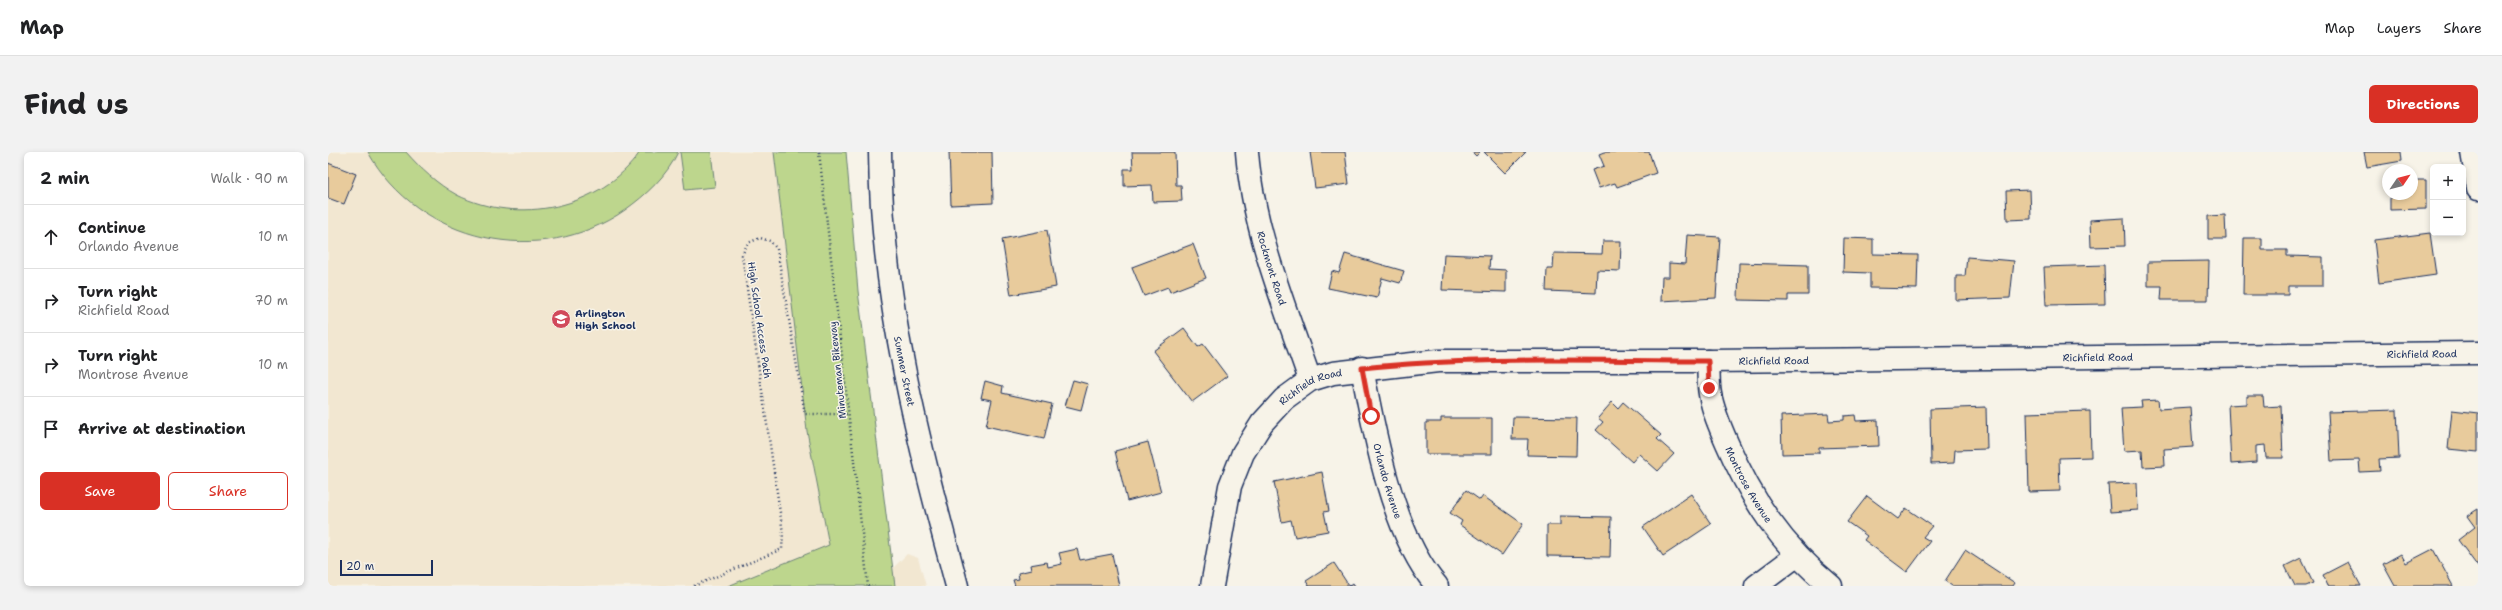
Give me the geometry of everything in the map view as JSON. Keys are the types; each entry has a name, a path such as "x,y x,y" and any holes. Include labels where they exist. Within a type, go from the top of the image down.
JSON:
{"street":[{"name":"Summer Street","path":"880,152 880,184 890,284 904,378 957,586"},
{"name":"Rockmont Road","path":"1247,152 1256,209 1272,266 1310,380"},
{"path":"2472,152 2478,189"},
{"name":"Richfield Road","path":"1212,586 1230,486 1243,453 1262,423 1284,399 1310,380 1332,373 1362,368 1438,361 1708,361 2478,353"},
{"name":"Montrose Avenue","path":"1708,361 1711,401 1739,472 1761,511 1796,556 1831,586"},
{"name":"Orlando Avenue","path":"1362,368 1375,437 1396,504 1414,548 1438,586"},
{"path":"1756,586 1796,556"}],"path":[{"name":"Minuteman Bikeway","path":"819,152 868,586"},
{"name":"High School Access Path","path":"694,586 782,549 784,534 742,255 748,243 760,238 770,241 777,249 805,414 849,414"}],"shaded area":[{"name":"Arlington High School","path":"328,152 774,152 807,431 829,545 728,586 328,586"},
{"path":"907,554 918,558 926,586 895,586 893,568"}],"green space":[{"path":"368,152 406,152 430,176 457,195 481,204 506,209 531,210 557,206 581,199 604,187 623,171 640,152 678,152 662,177 641,198 625,210 592,228 557,239 520,242 484,237 450,226 418,208 390,183"},
{"path":"680,152 711,152 715,187 685,190"},
{"path":"774,152 846,152 858,291 895,586 728,586 829,545 807,431"}],"building":[{"path":"949,152 992,152 993,203 951,205"},
{"path":"1132,152 1175,152 1176,185 1181,185 1182,201 1153,202 1152,185 1124,186 1124,169 1133,169"},
{"path":"1310,152 1345,152 1349,184 1315,188"},
{"path":"1472,152 1480,152 1476,156"},
{"path":"1484,152 1526,152 1505,173"},
{"path":"1604,152 1649,152 1656,173 1617,187 1615,183 1599,188 1592,170 1604,166 1599,154"},
{"path":"2364,152 2401,152 2402,161 2367,167"},
{"path":"328,163 356,174 344,204 328,198"},
{"path":"2418,180 2426,180 2426,209 2390,210 2390,200 2418,200"},
{"path":"2030,190 2031,219 2007,220 2006,191"},
{"path":"2225,215 2226,239 2208,239 2208,216"},
{"path":"2124,218 2125,246 2091,247 2090,220"},
{"path":"1047,230 1056,287 1011,295 1002,239"},
{"path":"2430,233 2436,275 2379,283 2374,240"},
{"path":"1687,235 1720,237 1716,298 1661,301 1662,277 1669,277 1669,263 1685,264"},
{"path":"1844,238 1873,239 1873,254 1918,255 1917,289 1870,288 1870,273 1843,272"},
{"path":"2244,238 2262,238 2262,250 2287,250 2287,256 2323,257 2323,286 2288,286 2288,295 2243,295"},
{"path":"1603,241 1621,241 1620,271 1597,270 1596,293 1546,291 1547,269 1553,269 1554,253 1602,254"},
{"path":"1193,244 1206,278 1170,292 1168,287 1144,296 1132,267"},
{"path":"1345,254 1404,271 1400,283 1382,278 1377,298 1328,288 1332,271 1339,273"},
{"path":"1444,254 1490,256 1489,269 1506,270 1506,292 1442,290"},
{"path":"1967,257 2014,261 2010,298 1956,300 1956,276 1965,276"},
{"path":"2209,261 2208,300 2161,300 2162,286 2148,286 2148,262"},
{"path":"1739,263 1808,265 1808,295 1788,295 1788,301 1738,300"},
{"path":"2104,265 2105,304 2046,305 2044,267"},
{"path":"1184,328 1198,347 1203,344 1227,376 1192,402 1153,351"},
{"path":"1073,380 1088,384 1081,410 1065,406"},
{"path":"985,381 1003,386 1002,393 1052,404 1044,439 986,426 992,400 981,398"},
{"path":"2247,396 2263,396 2264,407 2281,406 2283,458 2266,458 2265,445 2256,446 2256,462 2231,464 2228,405 2247,404"},
{"path":"2158,400 2159,409 2190,407 2193,447 2164,449 2165,466 2143,467 2142,450 2124,451 2121,408 2142,407 2141,401"},
{"path":"1612,402 1618,408 1623,402 1661,435 1657,439 1674,454 1658,471 1639,454 1632,462 1596,430 1603,422 1598,418"},
{"path":"1986,407 1987,449 1955,450 1954,463 1931,464 1930,409"},
{"path":"2397,410 2399,458 2379,459 2380,471 2360,472 2359,460 2331,461 2328,412"},
{"path":"2452,410 2478,413 2478,452 2448,449"},
{"path":"2090,411 2091,457 2059,458 2060,491 2029,492 2027,413"},
{"path":"1828,414 1829,421 1844,420 1844,416 1855,415 1856,421 1878,420 1879,446 1819,448 1819,453 1782,454 1781,416"},
{"path":"1513,417 1577,418 1576,456 1527,455 1528,439 1512,439"},
{"path":"1441,418 1492,418 1492,454 1426,454 1426,422 1441,422"},
{"path":"1148,442 1161,492 1127,501 1115,451"},
{"path":"1322,472 1329,511 1324,512 1328,531 1295,537 1291,520 1282,522 1274,482"},
{"path":"2137,483 2138,510 2110,512 2108,484"},
{"path":"1466,490 1480,500 1483,496 1523,524 1502,555 1460,525 1462,521 1450,513"},
{"path":"1691,494 1711,524 1663,556 1643,527"},
{"path":"1867,496 1898,519 1906,508 1932,526 1923,537 1930,541 1907,572 1864,540 1867,536 1847,522"},
{"path":"2478,509 2478,567 2458,540 2475,527 2467,516"},
{"path":"1560,516 1611,517 1610,557 1547,556 1547,525 1560,525"},
{"path":"1077,549 1080,560 1112,554 1119,586 1015,586 1013,580 1019,579 1018,573 1031,570 1030,565 1047,562 1048,567 1062,564 1059,553"},
{"path":"2433,549 2453,586 2395,586 2383,564 2401,554 2406,563"},
{"path":"1965,550 2015,583 2013,586 1952,586 1945,581"},
{"path":"2301,558 2313,583 2306,586 2295,586 2285,566"},
{"path":"2348,562 2361,586 2328,586 2323,575"},
{"path":"1334,563 1349,586 1309,586 1306,581"}],"place":[{"name":"Arlington High School","path":"561,319"}],"route":[{"path":"1371,416 1362,368 1387,365 1438,361 1708,361 1709,388"}]}
